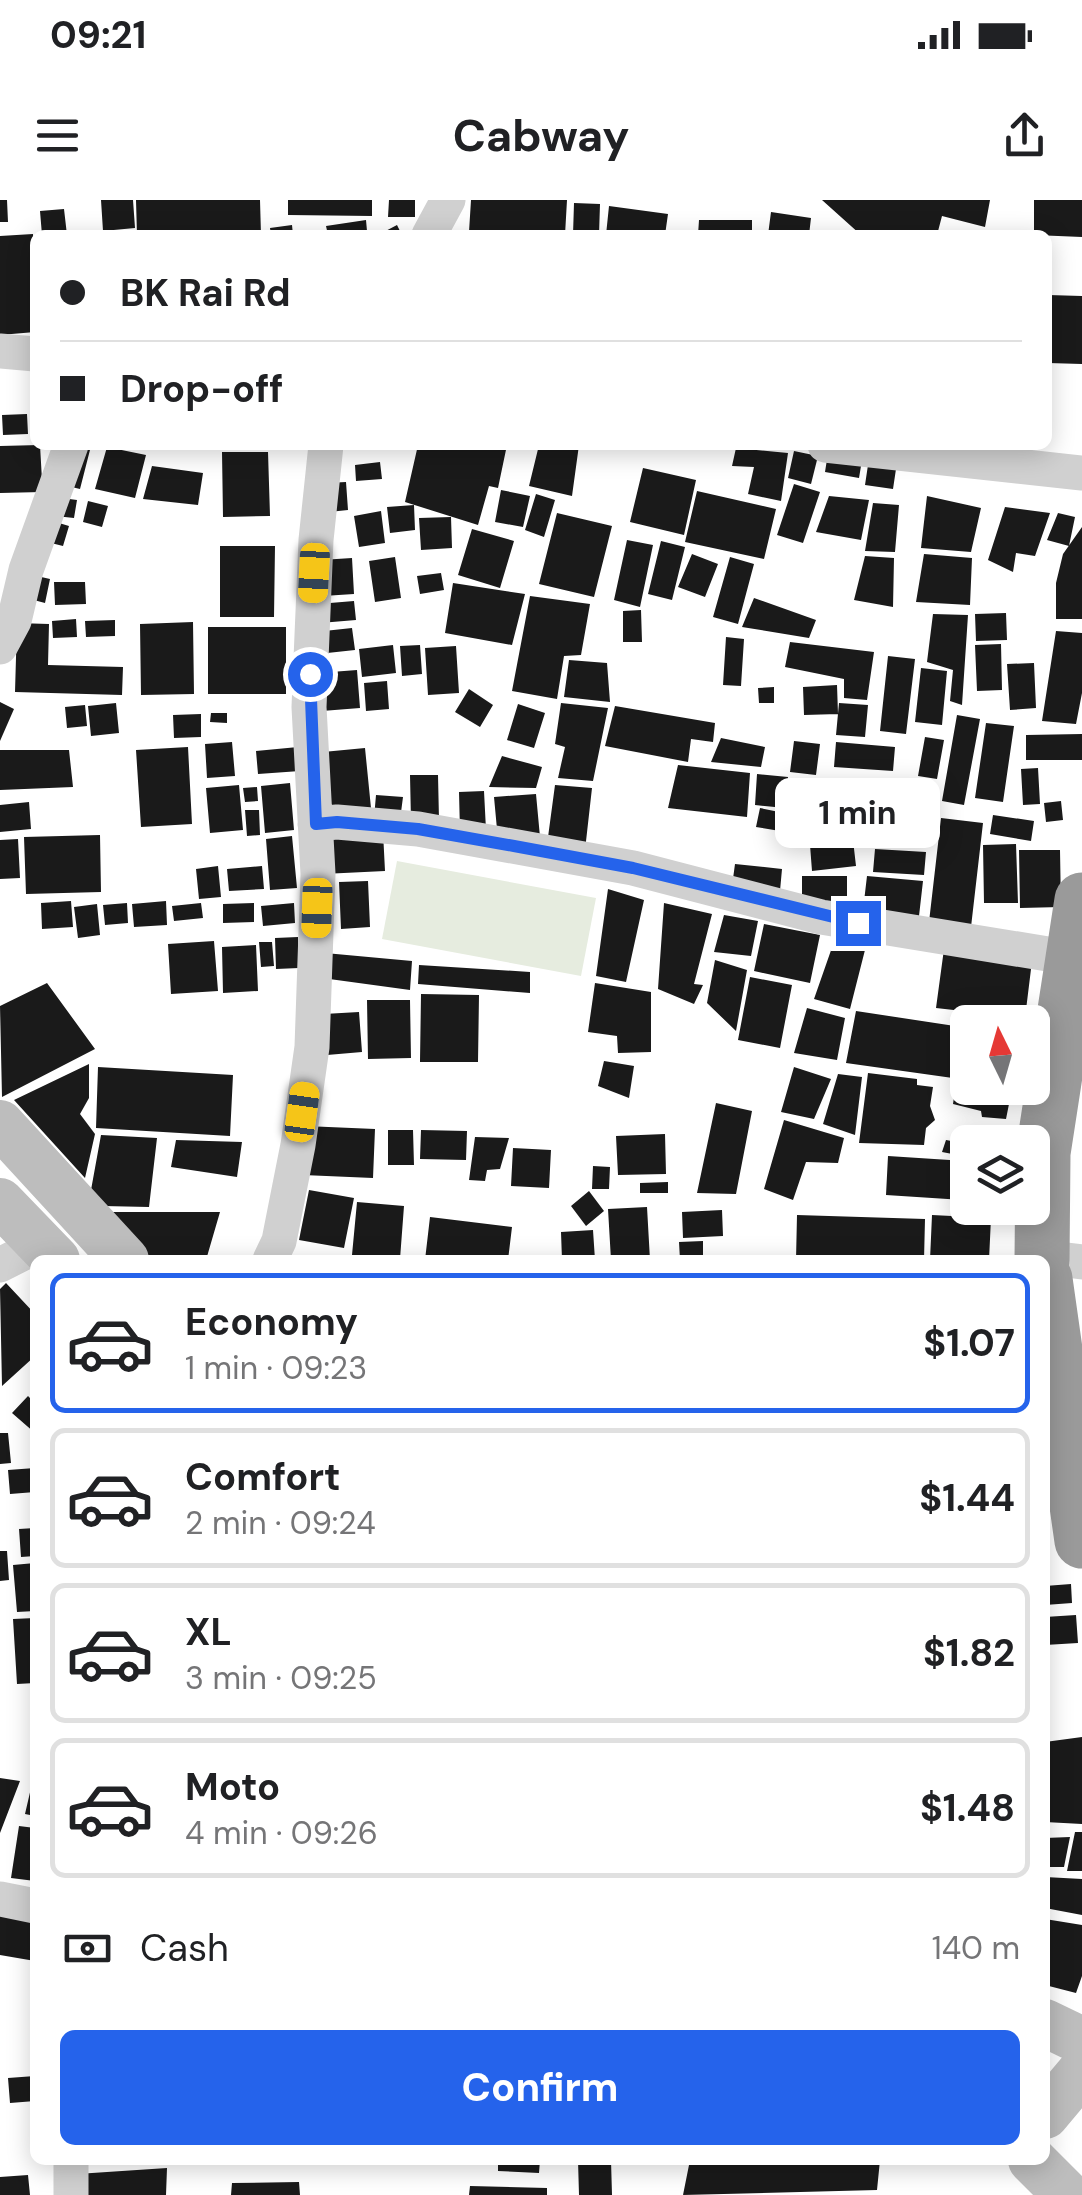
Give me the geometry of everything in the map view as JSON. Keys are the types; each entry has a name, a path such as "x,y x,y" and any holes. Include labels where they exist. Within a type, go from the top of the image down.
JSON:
{"highway":[{"path":"1082,900 1043,1153 1082,1541"}],"main road":[{"path":"0,1124 120,1255"},
{"path":"0,1202 31,1255"},
{"path":"1050,2026 1082,2041"},
{"path":"1050,2109 1082,2071"},
{"path":"1037,2165 1067,2195"}],"street":[{"path":"432,230 448,200"},
{"path":"0,351 30,354"},
{"path":"0,648 14,621 26,570 69,450"},
{"path":"272,1255 279,1242 294,1164 312,1047 318,874 309,707 316,540 325,450"},
{"path":"871,450 1082,473"},
{"path":"316,824 337,822 418,829 633,868 821,917 1072,958"},
{"path":"0,1899 30,1905"},
{"path":"71,2165 71,2195"}],"shaded area":[{"path":"397,861 596,898 581,976 382,939"}],"building":[{"path":"0,200 7,200 8,222 0,222"},
{"path":"101,200 133,200 135,228 103,230"},
{"path":"136,200 260,200 261,230 137,230"},
{"path":"288,200 372,200 372,216 288,215"},
{"path":"389,200 415,200 415,217 388,217"},
{"path":"471,200 567,200 565,230 469,230"},
{"path":"822,200 990,200 985,227 942,216 938,230 855,230"},
{"path":"1034,200 1082,200 1082,237 1052,236 1052,230 1034,230"},
{"path":"574,203 600,204 599,230 573,230"},
{"path":"609,206 668,214 666,230 607,230"},
{"path":"64,209 66,230 42,230 40,211"},
{"path":"771,212 811,218 810,230 769,230"},
{"path":"366,220 367,230 327,230 326,226"},
{"path":"699,220 752,220 752,230 698,230"},
{"path":"292,225 292,230 270,230"},
{"path":"30,234 30,332 0,335 0,236"},
{"path":"1052,295 1082,296 1082,364 1052,363"},
{"path":"27,414 28,434 3,435 2,415"},
{"path":"30,445 30,450 40,450 42,492 0,493 0,446"},
{"path":"54,450 90,450 80,489 42,480"},
{"path":"106,450 146,455 135,498 95,489"},
{"path":"417,450 506,450 498,488 489,486 478,525 405,502"},
{"path":"538,450 578,450 572,496 529,486"},
{"path":"736,450 788,453 781,501 748,494 754,467 732,466"},
{"path":"794,451 818,456 811,484 788,478"},
{"path":"222,452 268,452 270,516 223,517"},
{"path":"828,453 862,460 859,478 825,472"},
{"path":"380,462 382,479 356,481 355,465"},
{"path":"868,465 896,469 893,489 865,485"},
{"path":"152,466 203,473 198,505 143,499"},
{"path":"643,468 696,480 684,535 630,522"},
{"path":"346,482 348,510 329,512 327,483"},
{"path":"794,484 820,492 803,543 777,535"},
{"path":"501,490 530,496 523,527 495,522"},
{"path":"697,491 776,509 764,559 685,542"},
{"path":"536,494 555,500 544,537 525,530"},
{"path":"39,495 77,500 74,518 37,514"},
{"path":"829,496 869,500 861,540 816,532"},
{"path":"927,496 981,508 971,552 921,548"},
{"path":"88,501 108,506 102,527 83,522"},
{"path":"873,503 899,505 895,552 865,551"},
{"path":"414,505 415,530 390,533 387,507"},
{"path":"1005,507 1050,513 1035,556 1016,553 1013,572 988,560"},
{"path":"381,511 385,543 359,547 354,516"},
{"path":"557,513 612,526 594,597 539,584"},
{"path":"1058,513 1075,517 1069,546 1047,540"},
{"path":"451,517 452,548 421,550 419,518"},
{"path":"49,520 69,526 63,546 43,541"},
{"path":"1082,527 1082,619 1056,619 1056,583 1063,554"},
{"path":"472,529 514,541 500,588 458,575"},
{"path":"627,540 653,545 640,607 614,600"},
{"path":"661,541 685,547 672,600 648,594"},
{"path":"220,546 275,546 274,617 220,617"},
{"path":"692,554 718,564 705,597 678,587"},
{"path":"924,554 972,558 970,605 916,602"},
{"path":"865,556 894,558 893,607 854,600"},
{"path":"395,557 401,598 375,602 369,561"},
{"path":"730,557 754,564 738,624 713,617"},
{"path":"352,558 354,594 323,596 321,560"},
{"path":"15,571 50,579 45,603 30,599"},
{"path":"441,573 444,590 420,594 417,576"},
{"path":"54,582 85,582 86,604 55,605"},
{"path":"453,583 525,594 512,645 445,633"},
{"path":"530,596 590,604 581,655 564,656 557,699 512,691"},
{"path":"754,598 816,620 809,638 742,627"},
{"path":"354,601 356,620 320,623 318,604"},
{"path":"641,610 642,642 623,642 623,611"},
{"path":"1006,613 1007,640 976,641 975,614"},
{"path":"933,614 968,615 962,705 950,701 953,670 927,662"},
{"path":"76,619 77,637 53,638 52,621"},
{"path":"115,620 115,636 86,637 85,621"},
{"path":"193,622 194,694 141,695 140,624"},
{"path":"17,623 49,624 48,665 123,667 122,695 15,692"},
{"path":"208,627 286,627 286,694 208,694"},
{"path":"352,628 355,650 318,654 315,632"},
{"path":"1056,631 1082,633 1082,693 1076,724 1042,721"},
{"path":"726,637 744,639 741,686 723,685"},
{"path":"790,642 874,652 867,700 844,698 844,679 785,667"},
{"path":"1001,644 1002,690 977,691 975,645"},
{"path":"393,645 396,673 362,677 359,649"},
{"path":"420,645 422,674 402,676 400,646"},
{"path":"456,646 459,693 428,695 425,648"},
{"path":"888,656 915,659 906,734 880,731"},
{"path":"569,660 607,663 610,702 564,697"},
{"path":"1034,663 1036,708 1010,710 1007,664"},
{"path":"921,668 947,671 942,725 915,722"},
{"path":"357,670 360,708 322,711 318,673"},
{"path":"387,681 389,709 366,711 364,683"},
{"path":"837,685 838,714 804,715 803,687"},
{"path":"774,687 774,703 759,703 758,688"},
{"path":"469,689 493,705 480,727 455,712"},
{"path":"0,702 14,709 0,741"},
{"path":"116,703 119,733 91,736 88,706"},
{"path":"561,703 608,708 593,781 558,778 565,747 555,744"},
{"path":"839,703 868,705 865,737 836,735"},
{"path":"518,704 545,713 534,748 507,740"},
{"path":"85,705 87,726 67,728 65,707"},
{"path":"615,706 715,723 713,742 691,739 688,762 605,746"},
{"path":"211,713 227,713 227,723 210,722"},
{"path":"201,714 201,737 174,738 173,715"},
{"path":"957,715 980,719 964,805 942,801"},
{"path":"986,723 1014,726 1003,802 975,798"},
{"path":"1082,734 1082,760 1026,760 1026,735"},
{"path":"925,737 944,740 937,779 918,776"},
{"path":"721,738 765,747 761,767 711,762"},
{"path":"794,741 820,744 816,775 790,772"},
{"path":"232,742 235,776 207,778 205,744"},
{"path":"836,742 895,747 893,771 834,767"},
{"path":"188,747 192,824 141,827 136,750"},
{"path":"298,747 300,771 258,774 256,751"},
{"path":"365,748 371,808 329,812 323,752"},
{"path":"0,750 69,750 73,787 0,790"},
{"path":"502,756 542,767 536,788 489,787"},
{"path":"678,765 750,773 747,817 668,808"},
{"path":"1038,768 1040,804 1023,805 1021,769"},
{"path":"757,774 788,777 785,808 755,805"},
{"path":"410,775 438,775 439,820 411,821"},
{"path":"790,778 810,778 810,804 789,804"},
{"path":"827,778 903,782 902,805 826,801"},
{"path":"290,783 294,830 265,833 261,786"},
{"path":"239,785 243,830 210,833 206,788"},
{"path":"555,785 592,788 584,859 546,852"},
{"path":"257,787 258,801 245,802 243,788"},
{"path":"484,791 486,830 460,832 459,792"},
{"path":"536,794 540,837 498,840 494,797"},
{"path":"376,795 403,797 400,820 374,818"},
{"path":"1061,801 1063,820 1046,822 1044,803"},
{"path":"29,802 31,829 0,832 0,805"},
{"path":"760,808 784,813 780,831 756,827"},
{"path":"813,809 815,830 791,834 788,813"},
{"path":"245,810 259,810 260,835 247,836"},
{"path":"993,815 1034,821 1031,841 990,834"},
{"path":"883,816 884,834 865,835 864,817"},
{"path":"924,816 927,842 903,844 900,818"},
{"path":"941,818 983,823 971,927 929,922"},
{"path":"383,832 385,871 323,874 322,835"},
{"path":"100,835 101,892 26,894 24,837"},
{"path":"292,836 297,888 270,890 266,839"},
{"path":"18,839 20,878 0,879 0,840"},
{"path":"853,840 856,866 812,871 810,845"},
{"path":"1016,844 1018,903 984,903 983,845"},
{"path":"875,849 926,852 924,875 873,872"},
{"path":"1019,850 1060,850 1061,907 1020,908"},
{"path":"735,864 782,869 780,891 732,886"},
{"path":"218,866 221,897 199,899 196,869"},
{"path":"262,866 264,889 229,891 227,869"},
{"path":"802,876 847,876 847,905 802,905"},
{"path":"867,876 923,881 919,916 863,910"},
{"path":"368,881 370,927 341,929 339,882"},
{"path":"608,889 644,900 626,982 596,976"},
{"path":"71,901 73,927 42,929 41,903"},
{"path":"166,901 167,925 134,927 132,904"},
{"path":"127,903 128,923 105,925 103,905"},
{"path":"201,903 203,918 174,921 172,906"},
{"path":"254,903 254,922 223,923 223,904"},
{"path":"294,903 295,923 263,926 261,906"},
{"path":"664,903 712,914 694,984 703,985 694,1004 658,989"},
{"path":"97,904 100,935 78,938 74,907"},
{"path":"724,915 758,921 751,956 714,952"},
{"path":"764,924 820,935 810,983 754,971"},
{"path":"836,936 866,946 850,1009 814,999"},
{"path":"298,937 299,968 276,969 275,938"},
{"path":"214,941 218,991 171,994 168,944"},
{"path":"259,942 272,942 274,966 261,967"},
{"path":"256,945 258,991 223,993 222,947"},
{"path":"944,949 1032,961 1027,1005 936,1008"},
{"path":"325,953 412,961 410,990 322,978"},
{"path":"715,960 747,970 736,1031 707,1003"},
{"path":"419,965 530,972 530,993 418,984"},
{"path":"750,977 792,985 780,1048 738,1040"},
{"path":"47,983 95,1049 2,1097 0,1006"},
{"path":"595,983 651,992 651,1052 618,1053 617,1036 588,1032"},
{"path":"421,994 479,995 478,1062 420,1062"},
{"path":"367,1000 410,1000 411,1058 368,1059"},
{"path":"807,1008 845,1018 837,1060 794,1053"},
{"path":"856,1011 950,1025 950,1078 846,1063"},
{"path":"359,1012 362,1052 327,1055 324,1014"},
{"path":"604,1061 634,1066 629,1098 598,1086"},
{"path":"89,1064 89,1098 80,1114 95,1134 85,1178 14,1100"},
{"path":"98,1067 233,1075 230,1136 96,1128"},
{"path":"794,1067 831,1079 814,1119 781,1112"},
{"path":"868,1073 917,1079 917,1085 933,1087 930,1106 935,1120 926,1128 924,1145 859,1143"},
{"path":"838,1074 862,1077 855,1135 823,1124"},
{"path":"716,1103 752,1111 736,1194 697,1193"},
{"path":"957,1105 1009,1105 1006,1119 982,1117 981,1111"},
{"path":"784,1120 844,1138 838,1163 806,1162 793,1200 764,1189"},
{"path":"305,1126 375,1129 373,1178 303,1175"},
{"path":"388,1130 413,1130 414,1165 388,1165"},
{"path":"421,1130 467,1131 466,1160 420,1159"},
{"path":"665,1134 666,1174 618,1175 616,1136"},
{"path":"101,1135 157,1138 149,1207 103,1206 91,1190"},
{"path":"475,1137 509,1138 500,1169 487,1170 485,1181 469,1180"},
{"path":"176,1140 242,1142 237,1177 171,1167"},
{"path":"946,1140 950,1141 950,1154 942,1152"},
{"path":"513,1148 551,1150 549,1188 511,1186"},
{"path":"888,1156 950,1160 950,1199 886,1195"},
{"path":"593,1166 610,1167 609,1189 592,1189"},
{"path":"668,1182 668,1193 640,1193 640,1183"},
{"path":"309,1190 354,1198 344,1248 299,1240"},
{"path":"589,1191 604,1211 586,1226 571,1206"},
{"path":"357,1202 404,1206 400,1255 352,1255"},
{"path":"647,1207 650,1255 611,1255 608,1209"},
{"path":"722,1210 723,1236 683,1238 682,1212"},
{"path":"98,1212 220,1212 207,1255 139,1255"},
{"path":"797,1215 925,1219 924,1255 796,1255"},
{"path":"932,1215 950,1216 950,1225 991,1225 989,1255 930,1255"},
{"path":"430,1217 512,1227 509,1255 426,1255"},
{"path":"593,1230 595,1255 562,1255 561,1232"},
{"path":"703,1241 703,1255 680,1255 679,1242"},
{"path":"6,1283 30,1309 30,1361 2,1386 0,1289"},
{"path":"28,1396 30,1429 12,1413"},
{"path":"0,1433 8,1433 11,1463 0,1464"},
{"path":"30,1468 30,1492 10,1494 8,1470"},
{"path":"30,1528 30,1556 21,1557 19,1529"},
{"path":"0,1551 7,1551 9,1580 0,1581"},
{"path":"30,1563 30,1611 17,1612 13,1565"},
{"path":"1071,1584 1072,1603 1050,1605 1050,1586"},
{"path":"1076,1615 1078,1643 1050,1645 1050,1617"},
{"path":"30,1618 30,1683 17,1684 13,1619"},
{"path":"1082,1737 1082,1824 1050,1822 1050,1741"},
{"path":"0,1778 20,1781 0,1833"},
{"path":"19,1826 30,1827 30,1880 11,1878"},
{"path":"1075,1832 1082,1832 1082,1871 1067,1871"},
{"path":"1070,1837 1064,1867 1050,1867 1050,1838"},
{"path":"1050,1877 1082,1879 1082,1915 1050,1909"},
{"path":"0,1912 30,1918 30,1960 0,1955"},
{"path":"1050,1920 1082,1925 1082,1976 1076,1993 1050,1986"},
{"path":"30,2076 30,2101 10,2103 8,2078"},
{"path":"498,2165 540,2165 539,2173 498,2171"},
{"path":"578,2165 611,2165 612,2195 579,2195"},
{"path":"689,2165 880,2165 877,2190 683,2195"},
{"path":"167,2168 166,2195 76,2195 77,2174"},
{"path":"28,2175 30,2195 0,2195 0,2177"},
{"path":"299,2182 300,2195 231,2195 232,2183"},
{"path":"470,2186 547,2188 547,2195 469,2195"}],"route":[{"path":"310,674 316,824 337,822 418,829 514,846 633,868 858,923"}]}
